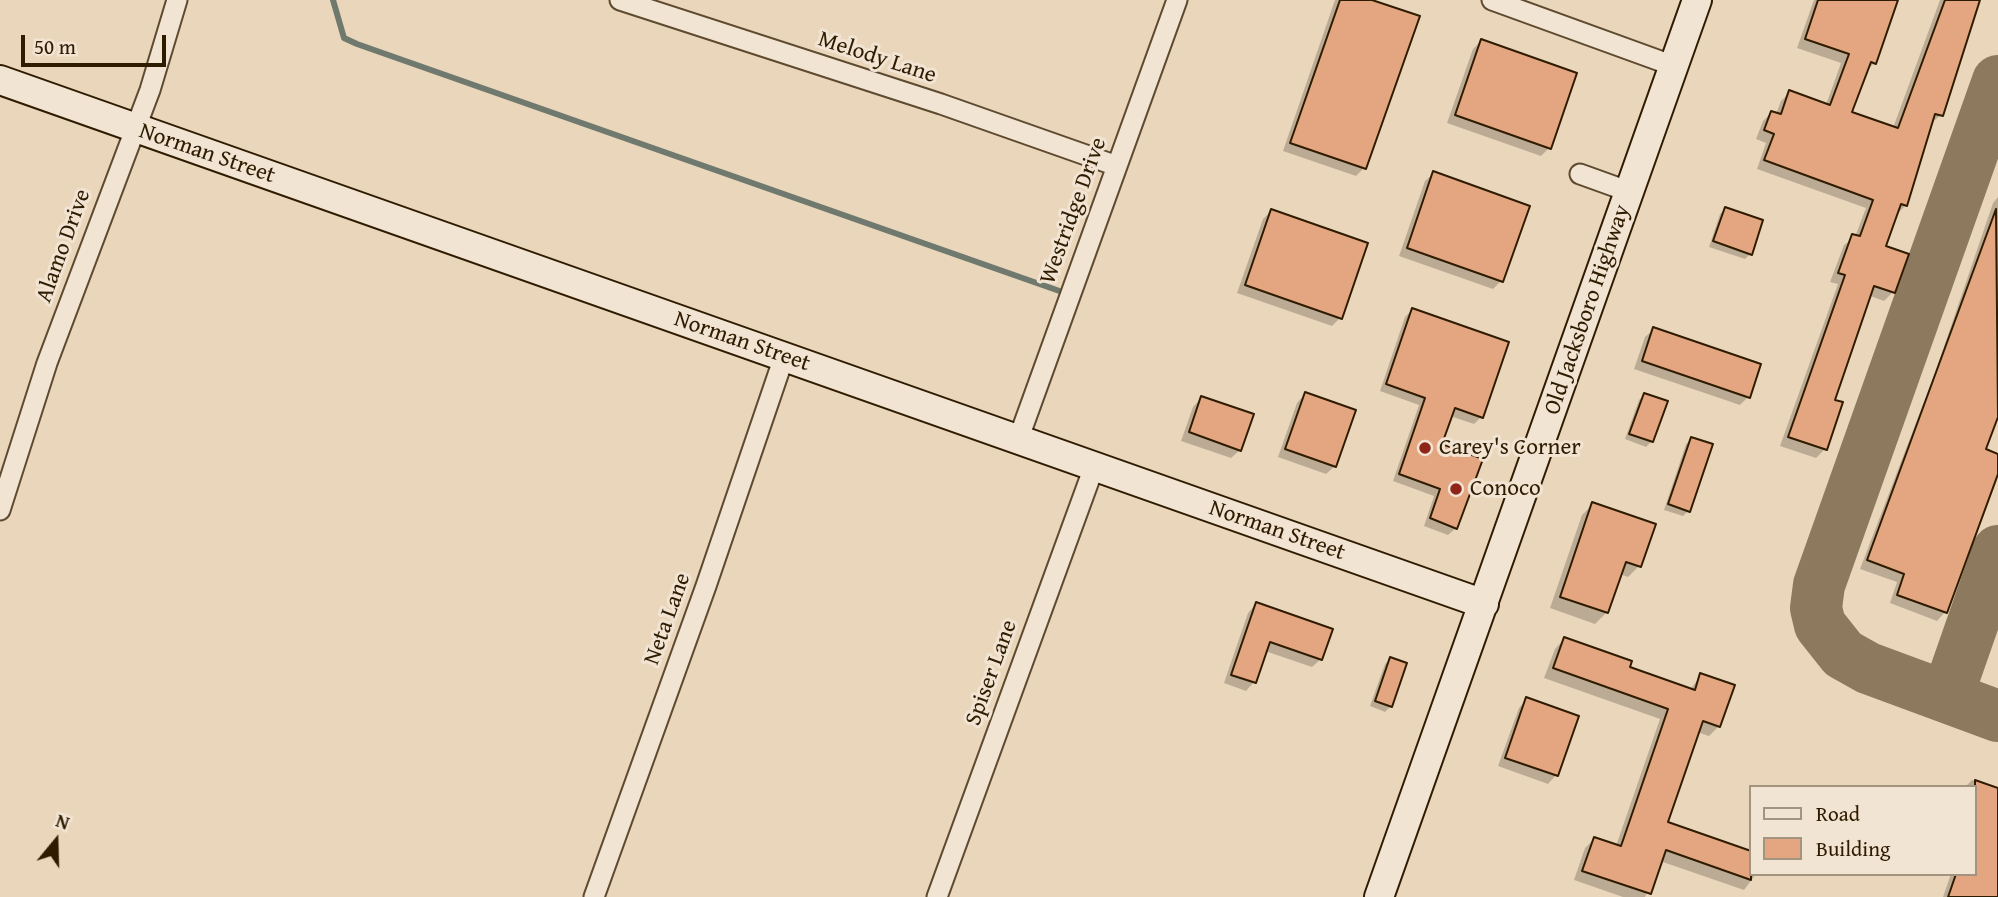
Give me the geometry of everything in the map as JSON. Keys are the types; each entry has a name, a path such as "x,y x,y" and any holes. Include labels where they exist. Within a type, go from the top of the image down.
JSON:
{"street":[{"name":"Alamo Drive","path":"0,510 47,363 167,41 177,0"},
{"name":"Melody Lane","path":"620,0 941,104 1117,166"},
{"name":"Westridge Drive","path":"1018,440 1177,0"},
{"path":"1492,0 1674,66"},
{"name":"Old Jacksboro Highway","path":"1379,897 1697,0"},
{"name":"Norman Street","path":"0,80 1484,604"},
{"path":"1580,174 1630,192"},
{"name":"Neta Lane","path":"594,897 706,586 783,357"},
{"name":"Spiser Lane","path":"936,897 1094,467"}],"building":[{"path":"1340,0 1372,0 1420,16 1366,169 1290,143"},
{"path":"1818,0 1898,0 1876,64 1871,62 1852,112 1898,128 1945,0 1980,0 1943,116 1935,114 1907,206 1901,204 1886,246 1909,254 1895,293 1874,286 1835,400 1843,402 1827,450 1788,437 1845,275 1838,273 1852,234 1860,236 1873,200 1764,160 1774,134 1764,130 1771,111 1781,114 1789,90 1830,105 1849,54 1805,39"},
{"path":"1481,39 1577,73 1551,149 1455,115"},
{"path":"1433,171 1530,206 1503,282 1407,248"},
{"path":"1725,207 1763,220 1752,255 1713,241"},
{"path":"1271,209 1368,243 1342,319 1245,285"},
{"path":"1996,209 1998,417 1986,449 1998,454 1998,474 1947,613 1897,595 1904,574 1867,560"},
{"path":"1412,308 1509,342 1483,418 1455,408 1442,444 1483,459 1457,529 1430,518 1440,489 1399,474 1425,398 1386,384"},
{"path":"1653,327 1761,364 1750,398 1642,361"},
{"path":"1305,392 1356,410 1336,467 1285,449"},
{"path":"1644,393 1668,401 1653,442 1629,434"},
{"path":"1201,396 1254,414 1241,451 1189,432"},
{"path":"1691,437 1713,444 1690,512 1668,504"},
{"path":"1592,502 1656,524 1641,567 1626,562 1608,613 1560,597"},
{"path":"1256,602 1333,629 1322,660 1270,642 1256,683 1231,675"},
{"path":"1564,637 1632,661 1630,667 1695,690 1700,673 1735,685 1720,727 1703,721 1668,822 1750,851 1751,880 1666,850 1651,894 1582,871 1594,837 1621,846 1668,709 1553,668"},
{"path":"1390,657 1407,663 1392,707 1375,701"},
{"path":"1526,697 1579,716 1558,776 1505,758"},
{"path":"1975,780 1998,788 1998,897 1948,897 1955,876 1977,876"}],"waterway":[{"path":"333,0 344,38 357,44 1068,294"}],"taxiway":[{"path":"1998,81 1819,585 1816,608 1820,625 1843,654 1868,668 1998,716"},
{"path":"1947,697 1998,551"}],"place":[{"name":"Carey's Corner","path":"1425,448"},
{"name":"Conoco","path":"1456,489"}]}
